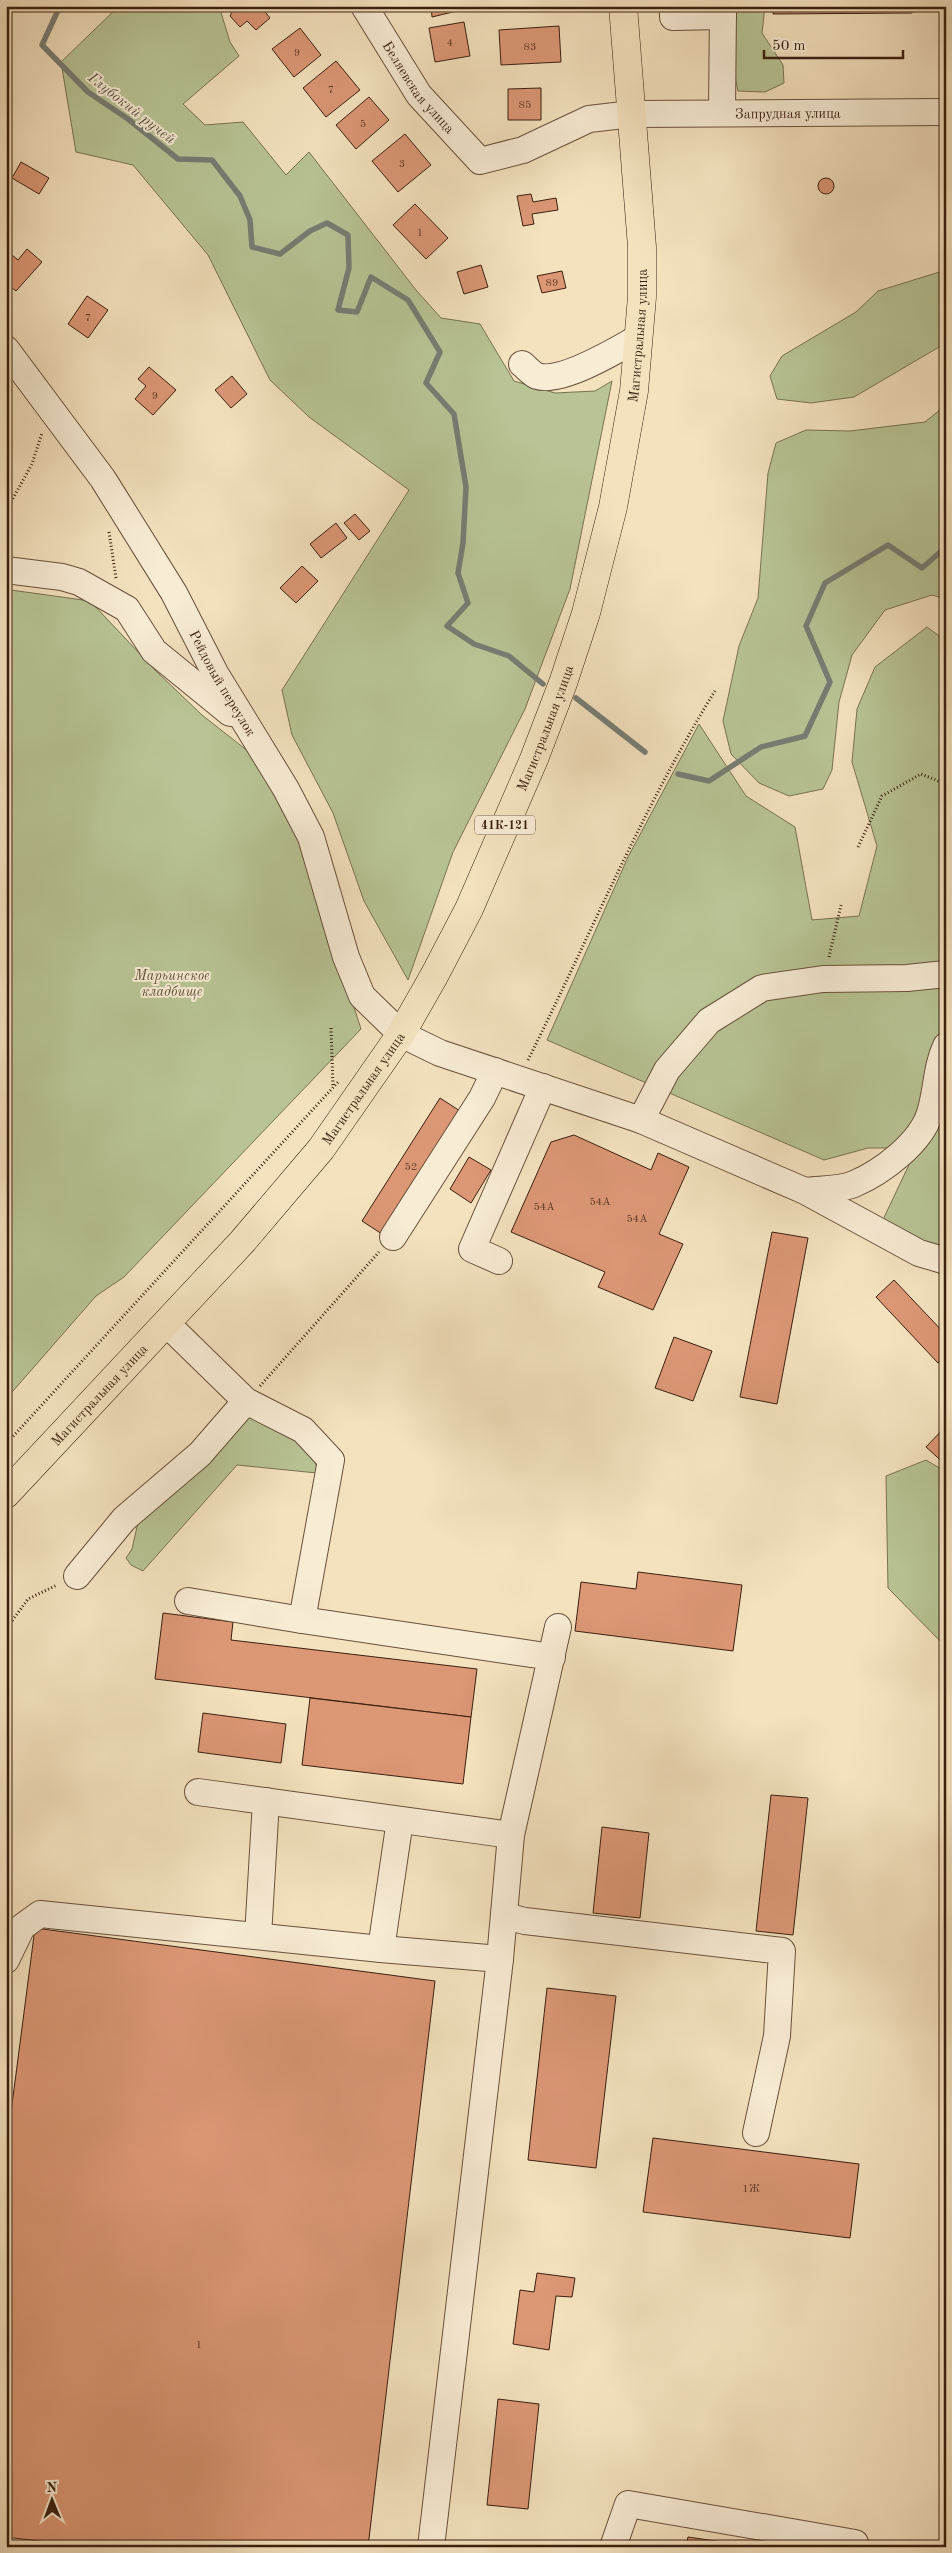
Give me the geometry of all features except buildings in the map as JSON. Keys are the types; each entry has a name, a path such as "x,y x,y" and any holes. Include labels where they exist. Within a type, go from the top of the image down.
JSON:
{"main road":[{"name":"Магистральная улица","path":"6,1494 167,1324 242,1242 316,1156 401,1034 469,909 534,759 564,683 586,613 613,507 634,391 642,297 642,247 623,6"}],"street":[{"name":"Беляевская улица","path":"364,6 419,95 480,161"},
{"path":"673,6 673,17 723,11 722,113"},
{"name":"Запрудная улица","path":"480,161 523,150 589,119 632,114 946,112"},
{"path":"522,364 537,376 559,375 597,361 638,338"},
{"name":"Рейдовый переулок","path":"6,349 103,479 174,593 215,673 286,789 311,838 346,957 362,996 401,1034 440,1053 641,1120 805,1191 919,1253 946,1261"},
{"path":"6,570 62,577 79,582 126,609 154,651 226,708 258,744"},
{"path":"641,1120 667,1070 709,1021 762,988 823,979 907,978 946,974"},
{"path":"805,1191 853,1185 894,1160 918,1138 930,1114 940,1058 946,1046"},
{"path":"393,1237 482,1098 506,1075"},
{"path":"499,1261 472,1249 543,1087"},
{"path":"167,1324 246,1401 303,1430 331,1460 302,1620"},
{"path":"77,1576 124,1519 200,1454 246,1401"},
{"path":"188,1600 302,1620 552,1657"},
{"path":"431,2547 500,1959 511,1835 558,1627"},
{"path":"198,1792 511,1835"},
{"path":"258,1936 266,1800"},
{"path":"381,1949 400,1820"},
{"path":"6,1960 22,1926 40,1914 381,1949 500,1959"},
{"path":"504,1916 535,1922 782,1951 777,2036 756,2133"},
{"path":"613,2547 628,2504 854,2543 856,2547"}],"path":[{"path":"6,511 32,464 43,430 47,403"},
{"path":"109,530 115,576 126,609"},
{"path":"506,1075 682,744 715,691"},
{"path":"858,847 882,796 921,774 946,784"},
{"path":"823,979 841,905"},
{"path":"6,1444 333,1087 331,1028"},
{"path":"246,1401 393,1237"},
{"path":"6,1629 28,1599 77,1576"}],"green space":[{"path":"119,6 219,6 230,42 239,56 183,104 205,125 243,122 286,175 309,152 416,290 441,318 480,324 514,381 555,393 595,391 612,381 570,589 525,709 453,852 408,980 364,901 333,813 292,735 282,690 409,490 309,417 270,380 208,255 133,165 76,152 61,62"},
{"path":"732,6 765,6 762,33 783,65 784,83 765,92 738,91 731,58"},
{"path":"946,270 946,343 854,397 811,403 777,399 770,376 782,356 856,312 878,291"},
{"path":"946,405 946,599 932,595 885,610 852,655 839,702 832,770 823,789 789,796 759,783 731,754 723,721 739,646 758,598 768,473 776,443 806,430 850,431 925,422"},
{"name":"Марьинское кладбище","path":"11,590 90,601 156,671 202,715 263,763 299,836 361,1029 124,1277 96,1296 6,1399 6,591"},
{"path":"927,627 946,641 946,1256 879,1228 917,1148 868,1148 824,1160 547,1040 628,857 699,724 746,796 795,827 812,920 859,916 877,846 852,762 857,709 875,667"},
{"path":"247,1415 280,1429 302,1443 310,1452 315,1462 317,1473 237,1465 143,1571 131,1565 126,1558 132,1549 139,1518"},
{"path":"926,1460 946,1472 946,1647 888,1588 886,1476"}],"waterway":[{"name":"Глубокий ручей","path":"60,6 42,45 88,92 128,119 178,159 212,160 240,196 250,220 252,247 280,254 310,231 327,223 348,235 349,268 338,310 357,312 371,277 408,300 440,352 426,383 454,414 466,487 463,543 458,573 468,603 447,626 474,644 509,656 543,684"},
{"path":"678,774 709,781 761,747 805,736 830,682 806,626 825,583 888,545 922,568 946,547"},
{"path":"576,698 645,752"}]}
